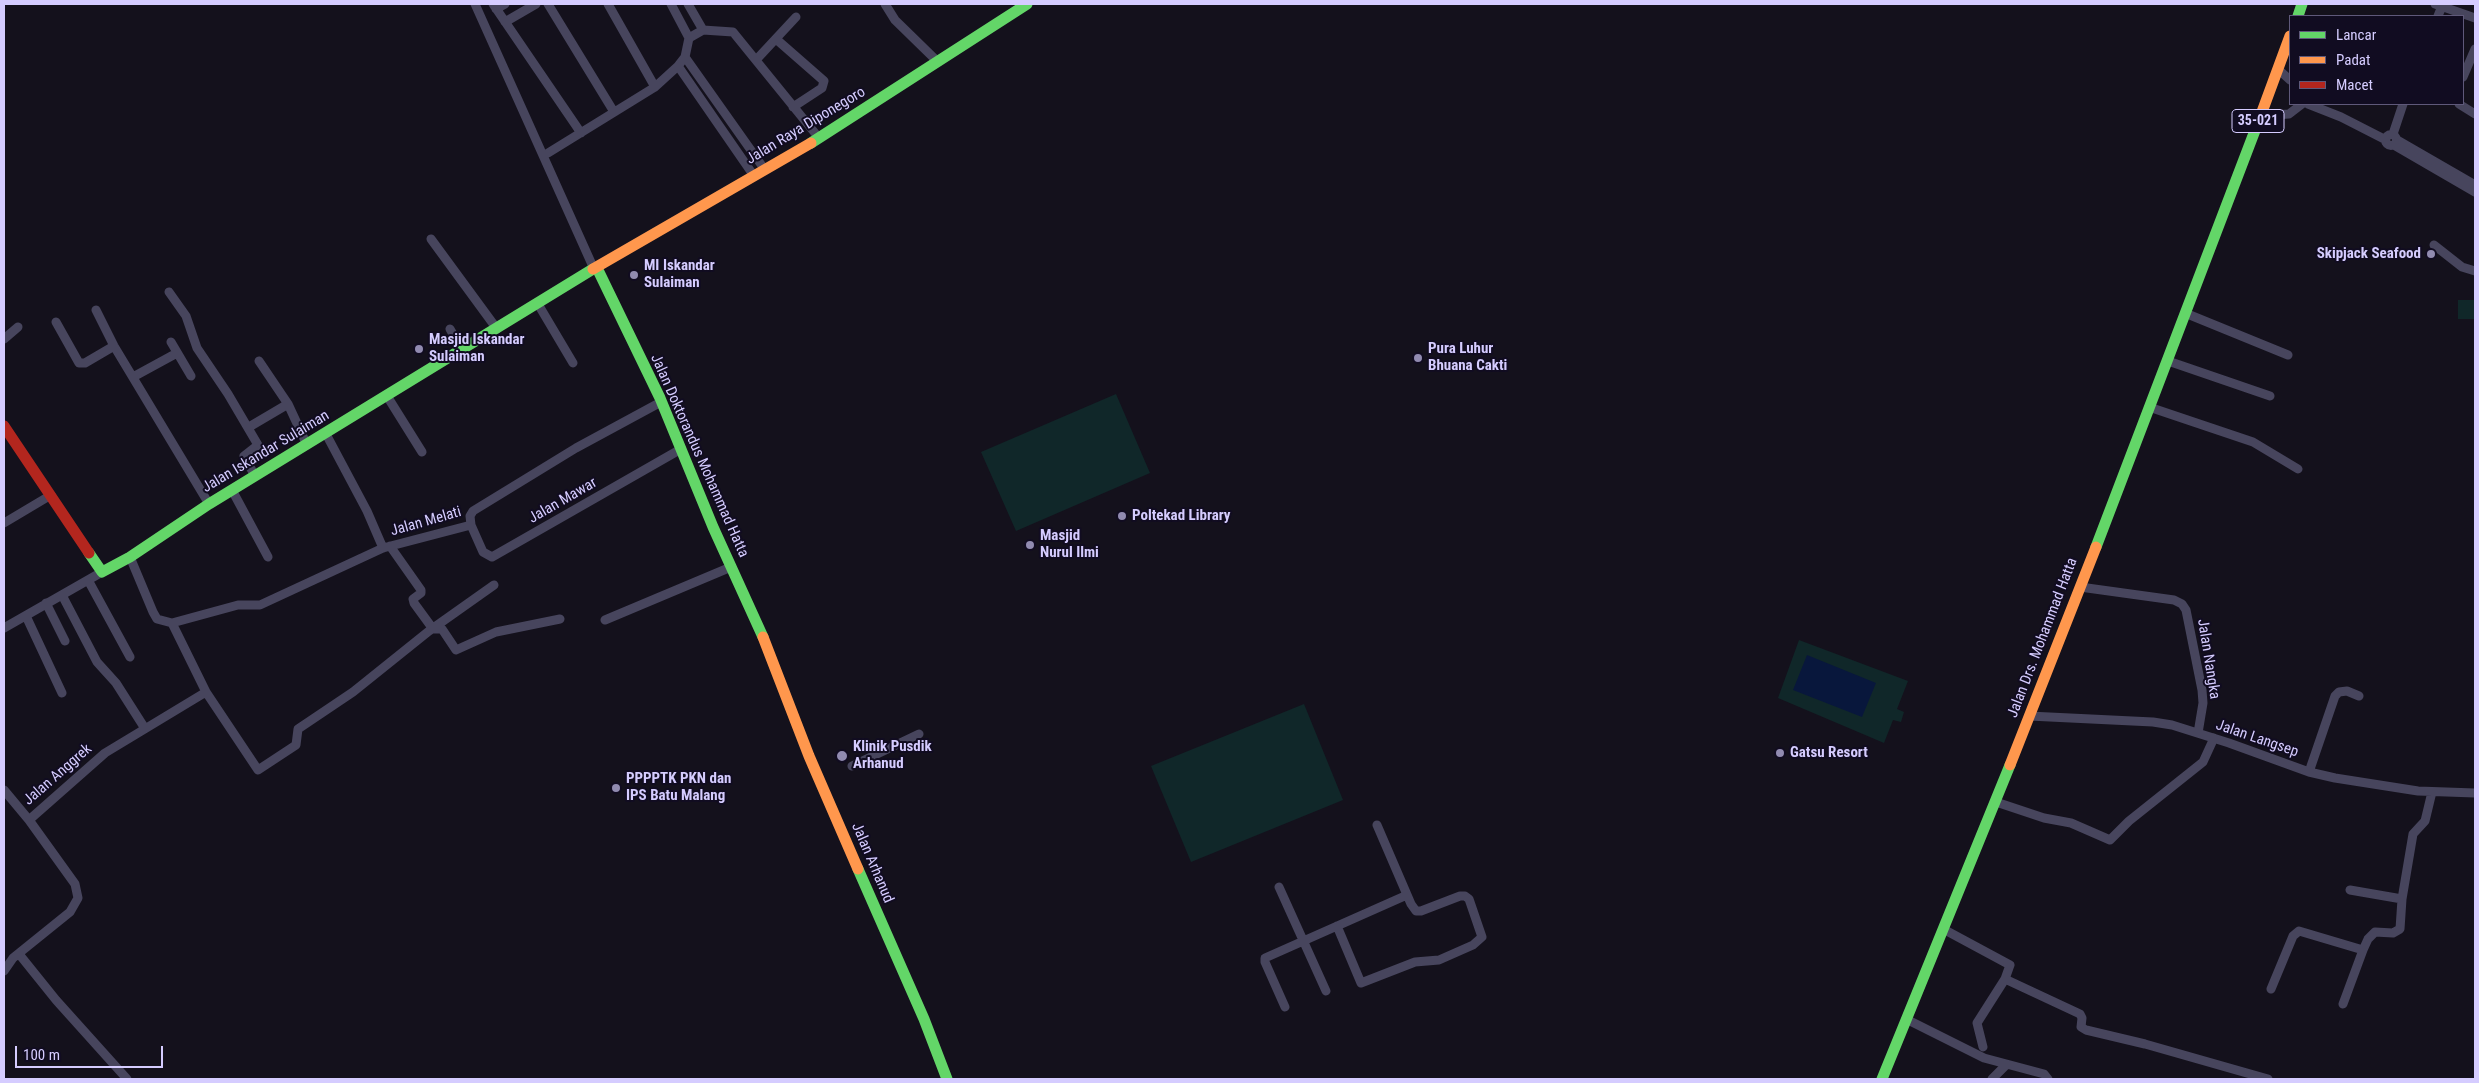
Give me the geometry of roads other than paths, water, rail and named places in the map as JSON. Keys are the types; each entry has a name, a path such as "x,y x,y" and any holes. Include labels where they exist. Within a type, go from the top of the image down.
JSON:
{"street":[{"path":"475,4 595,268"},
{"path":"505,4 495,6 581,133"},
{"path":"505,22 536,4"},
{"path":"548,4 614,112"},
{"path":"608,4 655,87"},
{"path":"548,153 655,87 678,66 685,57 689,38 671,4"},
{"path":"688,4 703,30"},
{"path":"885,4 895,20 938,62"},
{"name":"Jalan Raya Diponegoro","path":"595,268 819,138 1027,4"},
{"path":"2438,5 2475,18"},
{"path":"756,60 796,17"},
{"path":"689,38 703,30 733,32 819,138"},
{"path":"776,38 824,81 822,88 793,106"},
{"name":"35-021","path":"2260,116 2289,39"},
{"path":"2464,75 2475,49"},
{"path":"685,57 697,73 759,173"},
{"path":"678,66 759,173"},
{"path":"2278,69 2289,79"},
{"path":"688,80 697,73"},
{"path":"2260,116 2289,114 2301,105"},
{"path":"2311,105 2392,140 2475,185"},
{"path":"2392,140 2403,105"},
{"path":"2461,105 2475,114"},
{"name":"Jalan Drs. Mohammad Hatta","path":"1882,1079 1906,1018 1945,930 1996,802 2168,361 2260,116"},
{"path":"2392,140 2475,192"},
{"path":"432,239 498,329"},
{"path":"2434,245 2462,267 2475,271"},
{"name":"Jalan Iskandar Sulaiman","path":"102,572 130,557 209,504 595,268"},
{"name":"Jalan Doktorandus Mohammad Hatta","path":"595,268 661,402 772,658"},
{"path":"169,292 186,316 197,348 249,427 258,446 244,456 255,476"},
{"path":"538,304 573,363"},
{"path":"96,310 114,346 209,504"},
{"path":"2185,313 2288,355"},
{"path":"56,322 79,363 85,363 114,346"},
{"path":"4,339 18,327"},
{"path":"450,329 462,350"},
{"path":"171,342 191,376"},
{"path":"133,377 177,353"},
{"path":"259,361 288,404 307,445"},
{"path":"2168,361 2270,396"},
{"path":"388,396 422,452"},
{"name":"Jalan Melati","path":"172,623 238,605 260,605 387,547 471,526 470,516 473,511 576,448 661,402"},
{"path":"249,427 288,404"},
{"path":"2149,408 2253,442 2298,469"},
{"path":"4,426 102,572 4,628"},
{"path":"326,434 387,547 421,590 421,593 413,601 433,629"},
{"name":"Jalan Mawar","path":"471,526 483,552 492,557 681,449"},
{"path":"232,490 268,557"},
{"path":"4,523 51,495"},
{"path":"130,557 153,612 157,618 172,623 206,692 256,768 260,770 296,745 298,729 353,692 433,629 494,585"},
{"path":"605,620 732,567"},
{"path":"88,580 130,657"},
{"name":"Jalan Nangka","path":"2080,587 2174,600 2182,604 2186,610 2202,690 2203,703 2198,733"},
{"path":"62,595 97,662 116,683 144,727"},
{"path":"46,604 65,641"},
{"path":"26,616 62,693"},
{"path":"433,629 442,629 456,650 496,632 560,619"},
{"name":"Jalan Arhanud","path":"772,658 847,844 924,1019 946,1079"},
{"path":"2309,772 2335,696 2339,692 2347,691 2359,696"},
{"name":"Jalan Anggrek","path":"4,971 19,954 70,912 78,898 75,884 28,820 104,753 144,727 206,692"},
{"name":"Jalan Langsep","path":"2029,716 2153,722 2214,738 2309,772 2399,788 2432,792 2475,793"},
{"path":"852,766 919,734"},
{"path":"1996,802 2044,818 2072,823 2110,840 2129,821 2203,762 2214,738"},
{"path":"4,790 28,820"},
{"path":"2343,1004 2368,939 2375,932 2393,933 2400,929 2402,898 2413,834 2425,821 2432,792"},
{"path":"1337,926 1361,983 1415,962 1439,960 1480,940 1482,934 1469,899 1465,896 1416,911 1407,895 1377,824"},
{"path":"1280,887 1326,991"},
{"path":"2350,890 2402,898"},
{"path":"1285,1007 1265,962 1265,958 1407,895"},
{"path":"1945,930 2010,965 2005,979 1977,1023 1983,1047"},
{"path":"2271,989 2295,932 2299,931 2363,950"},
{"path":"19,954 56,1000 127,1079"},
{"path":"2005,979 2080,1014 2082,1018 2081,1027 2086,1030 2145,1044 2268,1079"},
{"path":"1906,1018 1984,1058 2044,1074 2048,1079"},
{"path":"1992,1079 2002,1064"}],"water":[{"path":"1807,655 1876,683 1862,717 1793,690"}],"place":[{"name":"Skipjack Seafood","path":"2431,254"},
{"name":"MI Iskandar Sulaiman","path":"634,275"},
{"name":"Masjid Iskandar Sulaiman","path":"419,349"},
{"name":"Pura Luhur Bhuana Cakti","path":"1418,358"},
{"name":"Poltekad Library","path":"1122,516"},
{"name":"Masjid Nurul Ilmi","path":"1030,545"},
{"name":"Gatsu Resort","path":"1780,753"},
{"name":"Klinik Pusdik Arhanud","path":"842,756"},
{"name":"PPPPTK PKN dan IPS Batu Malang","path":"616,788"}]}
